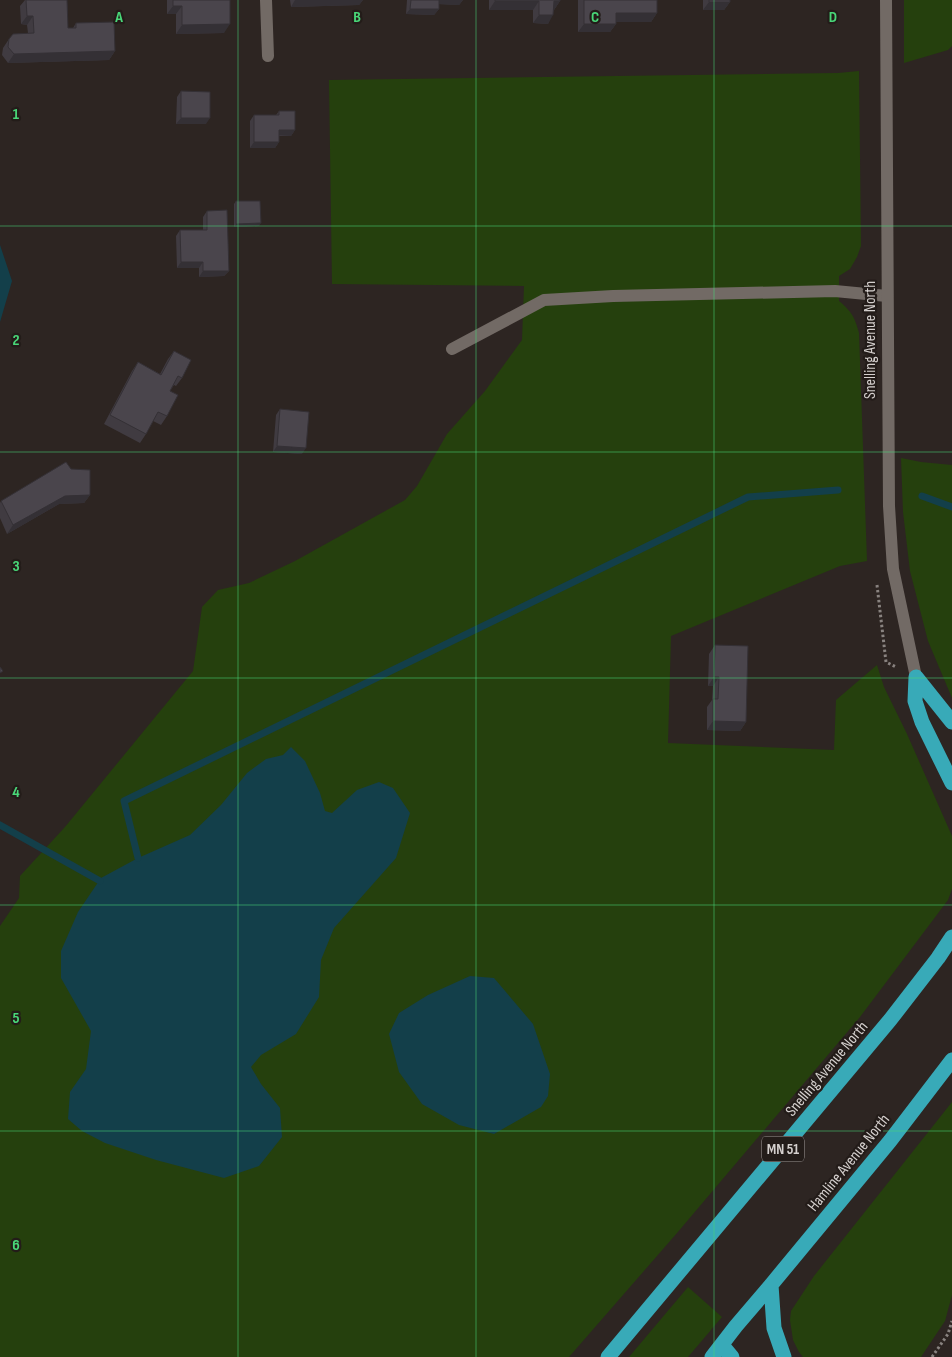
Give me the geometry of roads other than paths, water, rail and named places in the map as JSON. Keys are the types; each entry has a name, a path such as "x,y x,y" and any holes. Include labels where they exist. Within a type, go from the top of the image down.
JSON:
{"highway":[{"path":"916,677 952,722"},
{"path":"916,677 915,701 922,722 952,783"},
{"name":"Snelling Avenue North","path":"608,1357 890,1020 952,938"},
{"name":"Hamline Avenue North","path":"771,1286 890,1141 952,1060"},
{"path":"712,1357 727,1351 736,1326 771,1286"},
{"path":"771,1286 774,1328 784,1357"}],"street":[{"path":"266,0 268,56"},
{"name":"Snelling Avenue North","path":"886,0 889,506 893,569 916,677"},
{"path":"452,349 544,300 613,296 835,291 887,296"}],"water":[{"path":"0,245 12,281 0,322"},
{"path":"291,747 305,761 320,793 325,811 332,813 357,790 379,782 393,788 410,813 396,858 334,928 321,960 319,997 296,1034 261,1055 251,1067 261,1084 280,1108 282,1137 259,1166 224,1178 156,1160 105,1143 82,1131 68,1119 70,1092 86,1069 91,1031 61,978 61,951 78,912 101,878 138,858 190,835 221,805 247,773 266,759 283,755"},
{"path":"470,976 494,978 533,1024 550,1074 548,1096 541,1107 494,1134 459,1125 422,1104 399,1072 389,1034 399,1013 428,995"}],"waterway":[{"path":"138,858 124,801 748,497 838,490"},
{"path":"922,496 952,507"},
{"path":"0,825 100,881"}]}
